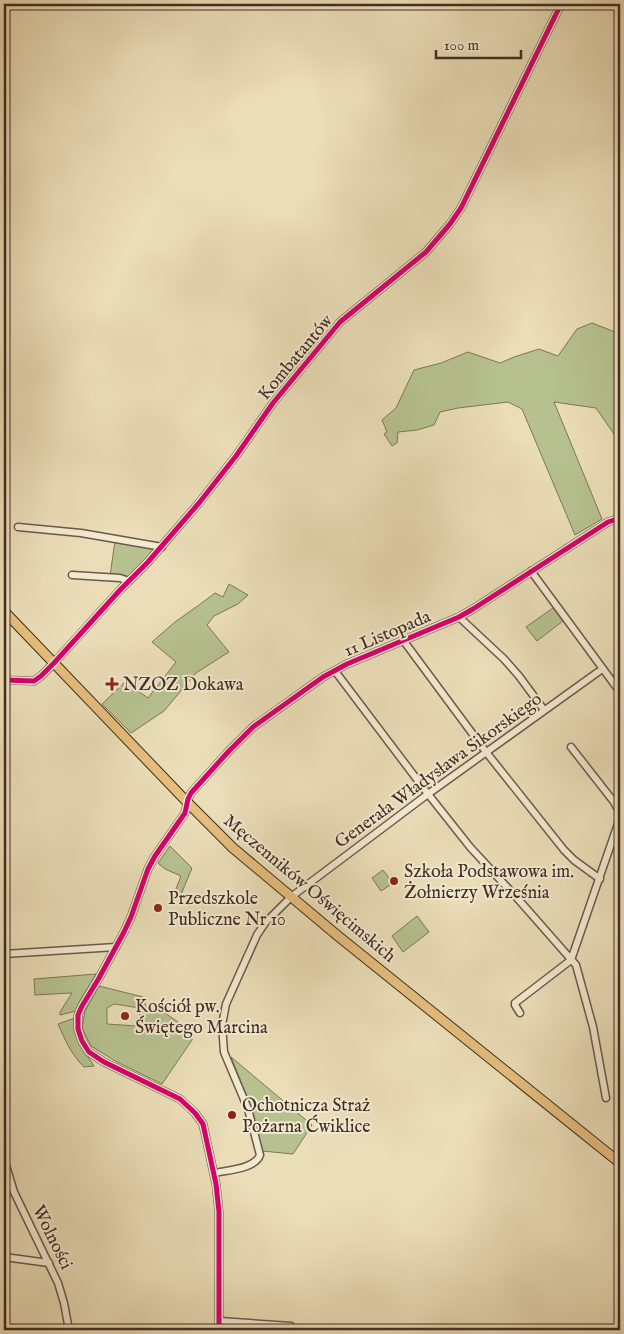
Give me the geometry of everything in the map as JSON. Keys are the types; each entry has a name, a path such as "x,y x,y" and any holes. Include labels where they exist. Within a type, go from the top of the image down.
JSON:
{"main road":[{"name":"Męczenników Oświęcimskich","path":"4,611 233,848 620,1163"}],"street":[{"name":"Kombatantów","path":"4,680 38,680 162,547 236,456 273,402 340,322 426,252 450,224 461,208 561,4"},
{"name":"11 Listopada","path":"220,1330 219,1212 214,1173 203,1124 195,1113 180,1099 104,1062 89,1052 82,1041 78,1029 78,1015 131,917 148,869 185,813 191,793 254,727 291,699 335,671 473,610 608,522 620,518"},
{"path":"18,527 81,533 162,547"},
{"path":"531,571 620,692"},
{"path":"72,575 120,578 129,581"},
{"path":"459,617 509,665 544,710"},
{"path":"403,640 486,752 564,850 574,860 600,879"},
{"name":"Generała Władysława Sikorskiego","path":"214,1173 255,1164 259,1160 260,1155 248,1109 224,1052 222,1025 226,1004 257,934 265,923 291,897 428,794 603,669"},
{"path":"335,671 470,847 576,965 593,1027 606,1098"},
{"path":"571,747 614,802 620,813"},
{"path":"520,1013 515,1003 570,960 620,818"},
{"path":"4,954 116,947"},
{"name":"Wolności","path":"4,1159 14,1192 58,1283 69,1330"},
{"path":"4,1257 49,1264"},
{"path":"220,1321 291,1326 294,1330"}],"green space":[{"path":"592,323 620,334 620,450 614,434 596,408 554,402 602,519 575,535 522,409 508,402 440,412 434,425 417,430 398,432 397,443 392,446 384,434 387,432 382,420 396,408 414,370 441,363 468,352 500,363 539,349 558,356 577,329"},
{"path":"115,541 157,549 129,579 110,576"},
{"path":"229,584 248,595 238,604 214,616 207,625 229,652 196,673 164,711 131,733 102,704 125,682 148,698 176,662 152,642 175,622 215,593 223,597"},
{"path":"553,608 563,621 537,641 526,627"},
{"path":"170,846 192,868 180,897 174,894 181,876 165,869 158,863"},
{"path":"383,870 393,883 381,891 372,878"},
{"path":"417,916 429,932 403,952 392,936"},
{"path":"96,974 78,1004 76,1011 60,1015 72,993 35,995 34,979"},
{"path":"99,986 143,997 147,1010 155,1013 162,1011 191,1031 192,1040 162,1084 117,1062 91,1046 82,1028 85,1011","holes":["114,1004 140,1008 140,1024 137,1026 107,1024 107,1008"]},
{"path":"75,1018 75,1031 79,1043 94,1066 84,1067 79,1062 58,1024"},
{"path":"231,1057 312,1125 293,1154 262,1151 252,1109"}],"cycle path":[{"path":"4,680 34,681 54,663 148,562 199,503 236,456 273,403 340,322 426,252 450,224 461,208 561,4"},
{"path":"219,1330 219,1212 216,1184 203,1124 195,1113 180,1099 104,1062 89,1052 82,1041 78,1029 78,1015 124,932 148,869 185,813 191,793 253,727 323,677 347,664 459,617 608,522 620,518"}],"place":[{"name":"NZOZ Dokawa","path":"112,684"},
{"name":"Szkoła Podstawowa im. Żołnierzy Września","path":"394,881"},
{"name":"Przedszkole Publiczne Nr 10","path":"158,908"},
{"name":"Kościół pw. Świętego Marcina","path":"125,1016"},
{"name":"Ochotnicza Straż Pożarna Ćwiklice","path":"232,1115"}]}
